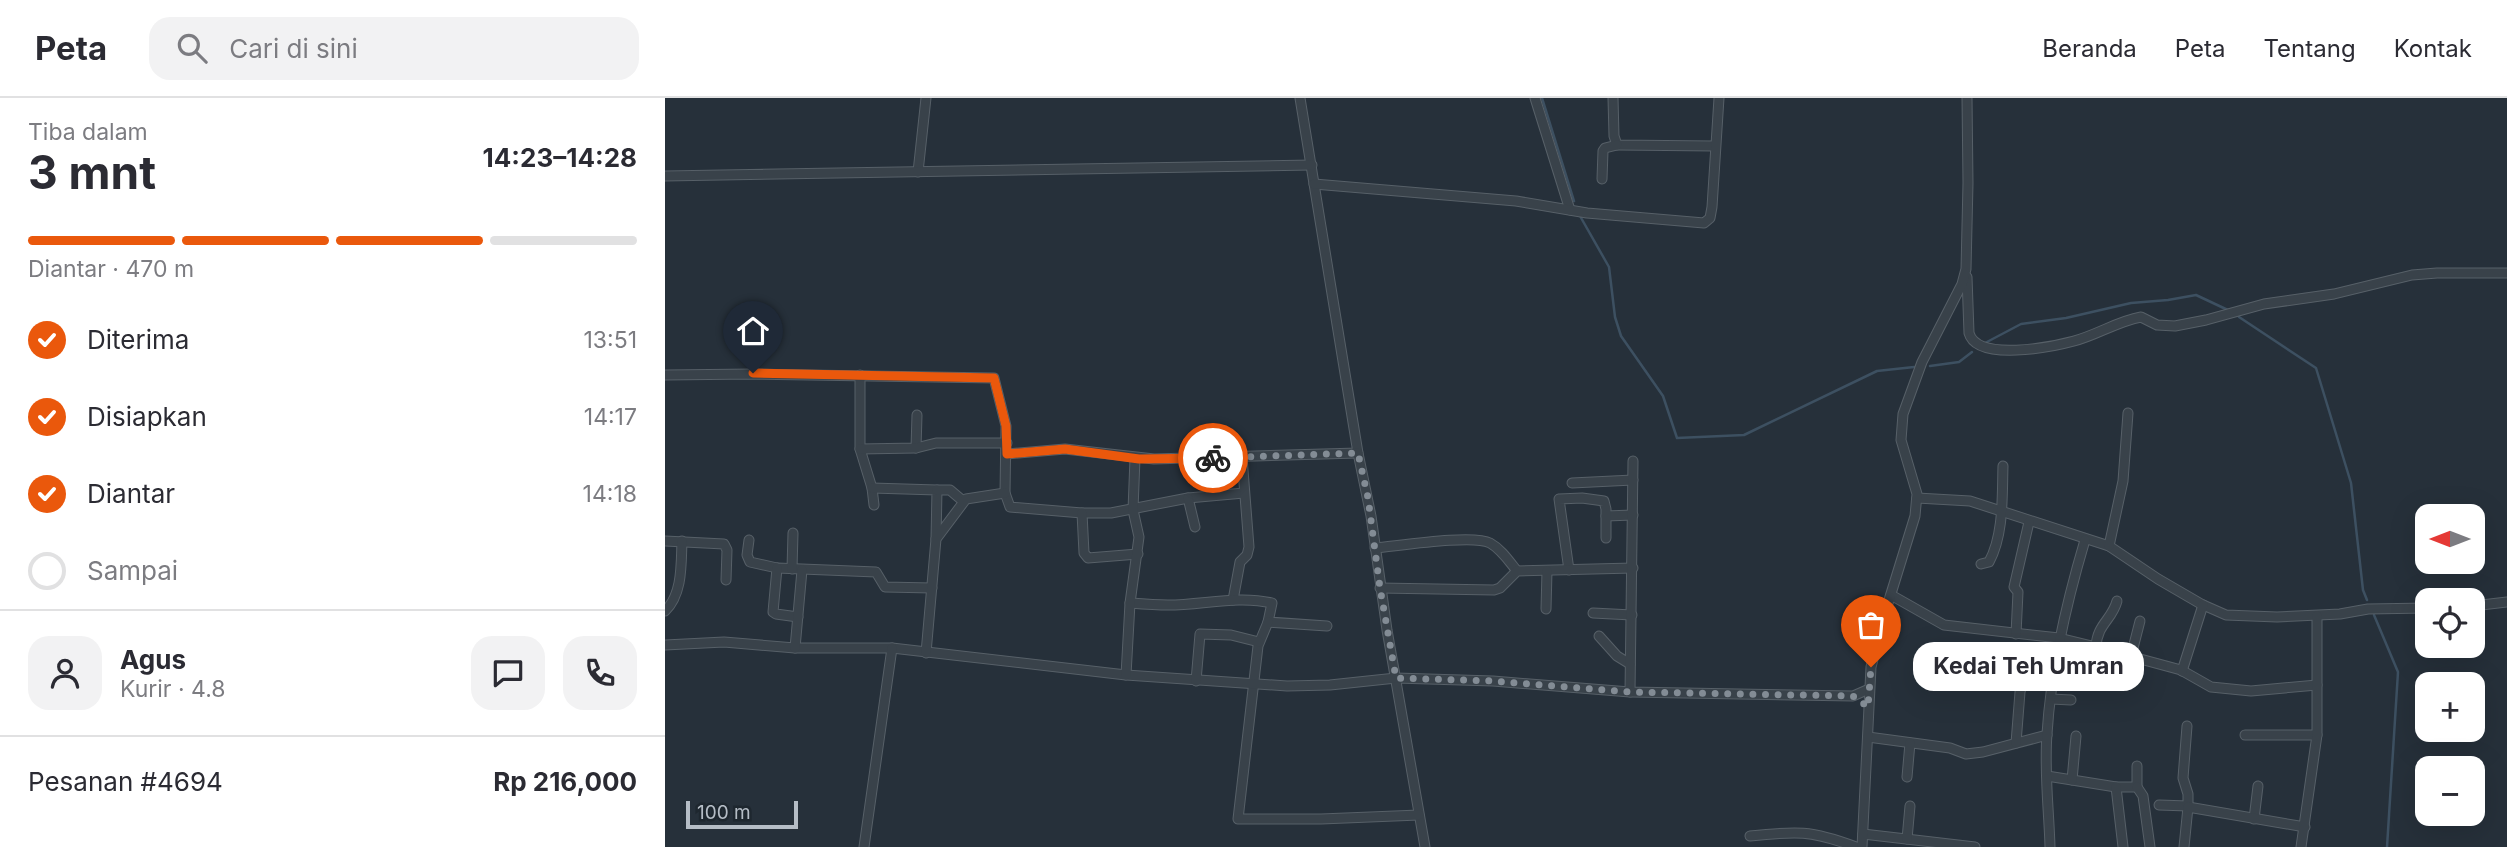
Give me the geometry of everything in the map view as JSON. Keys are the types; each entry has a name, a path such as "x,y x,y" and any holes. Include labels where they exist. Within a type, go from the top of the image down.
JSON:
{"street":[{"path":"919,172 926,98"},
{"path":"1300,98 1425,847"},
{"path":"1535,98 1570,210"},
{"path":"1613,98 1614,136 1617,145"},
{"path":"1314,184 1516,201 1570,210 1704,223 1710,218 1712,207 1719,98"},
{"path":"1967,98 1966,269 1969,333 1972,341 1983,348 2029,349 2075,341 2141,317 2158,325 2175,326 2264,304 2334,294 2412,275 2437,272 2507,273"},
{"path":"1602,179 1605,148 1617,145 1714,146"},
{"path":"665,176 1312,165"},
{"path":"1862,847 1868,689 1875,649 1915,516 1917,498 1901,440 1903,414 1922,362 1962,284 1966,269"},
{"path":"665,374 994,378 1006,426 1005,493 1010,507 1111,513 1188,498 1244,493"},
{"path":"860,375 860,449 872,488 874,505"},
{"path":"2109,546 2123,481 2128,413"},
{"path":"916,448 917,415"},
{"path":"860,449 916,448 936,443 1007,449 1065,449 1135,458 1358,453"},
{"path":"1233,600 1240,562 1247,555 1249,547 1243,457"},
{"path":"1126,675 1130,603 1139,537 1133,510 1135,458"},
{"path":"1630,692 1633,461"},
{"path":"1981,565 1989,562 1993,555 2001,513 2003,466"},
{"path":"1572,482 1633,480"},
{"path":"872,488 950,490 963,501"},
{"path":"926,653 936,539 937,490"},
{"path":"936,539 963,501 1005,493"},
{"path":"1188,498 1195,527"},
{"path":"1917,498 1959,499 2109,546 2143,571 2226,615 2317,616 2368,609 2415,608"},
{"path":"1569,570 1559,499 1600,499 1606,504 1606,538"},
{"path":"1082,513 1084,553 1088,558 1138,554"},
{"path":"1606,516 1633,515"},
{"path":"2016,634 2018,593 2014,587 2029,522"},
{"path":"793,533 798,617 795,648"},
{"path":"749,540 747,555 750,562 777,568 876,572 884,587 932,588"},
{"path":"1375,548 1459,540 1485,541 1497,547 1517,571"},
{"path":"2050,847 2046,735 2051,684 2069,594 2085,540"},
{"path":"665,541 724,544 727,550 726,580"},
{"path":"665,611 677,593 682,541"},
{"path":"777,568 773,612 798,617"},
{"path":"1380,588 1494,590 1500,588 1517,571 1633,568"},
{"path":"1546,609 1547,571"},
{"path":"1891,595 1944,625 2059,638 2182,671 2207,686 2236,690 2317,685"},
{"path":"1130,603 1168,605 1233,600 1271,602 1268,622 1259,642 1238,819 1419,816"},
{"path":"2096,647 2098,630 2114,612 2117,601"},
{"path":"2485,605 2507,603"},
{"path":"2182,671 2203,605"},
{"path":"1593,613 1632,615"},
{"path":"2301,847 2316,735 2317,616"},
{"path":"2131,656 2140,621"},
{"path":"1268,622 1327,626"},
{"path":"1196,681 1200,634 1231,635 1259,642"},
{"path":"1598,636 1617,656 1630,664"},
{"path":"665,645 724,642 795,648 892,648 1126,675 1287,686 1330,685 1396,678 1493,681 1630,692 1853,696 1868,689"},
{"path":"864,847 892,648"},
{"path":"2016,743 2019,692 2023,680 2051,684"},
{"path":"1853,696 1868,707"},
{"path":"2051,699 2071,700"},
{"path":"2184,847 2188,807 2188,794 2183,778 2187,726"},
{"path":"1868,737 1950,748 1966,754 2046,735"},
{"path":"2245,735 2316,735"},
{"path":"2073,780 2076,736"},
{"path":"1907,777 1910,743"},
{"path":"2137,766 2137,787 2143,796 2150,847"},
{"path":"2047,776 2116,787 2137,787"},
{"path":"2254,819 2259,786"},
{"path":"2116,787 2123,847"},
{"path":"2159,805 2188,807 2305,827"},
{"path":"1907,839 1910,806"},
{"path":"1750,836 1802,831 1824,835 1856,847"},
{"path":"1863,834 1975,847"}],"waterway":[{"path":"1542,98 1574,201"},
{"path":"1580,216 1609,267 1615,317 1621,336 1663,396 1677,438 1744,435 1877,371 1914,367"},
{"path":"1985,343 2021,324 2066,318 2131,303 2196,295 2230,311"},
{"path":"2239,317 2316,368 2351,483 2363,590 2367,600"},
{"path":"1930,366 1959,362 1972,352"},
{"path":"2374,615 2398,672 2387,847"}],"way so far":[{"path":"1213,458 1358,453 1368,498 1396,678 1493,681 1630,692 1853,696 1868,707 1871,667"}],"place":[{"name":"Kedai Teh Umran","path":"1871,667"}],"route":[{"path":"753,373 994,378 1006,426 1007,454 1065,449 1139,459 1213,458"}]}
